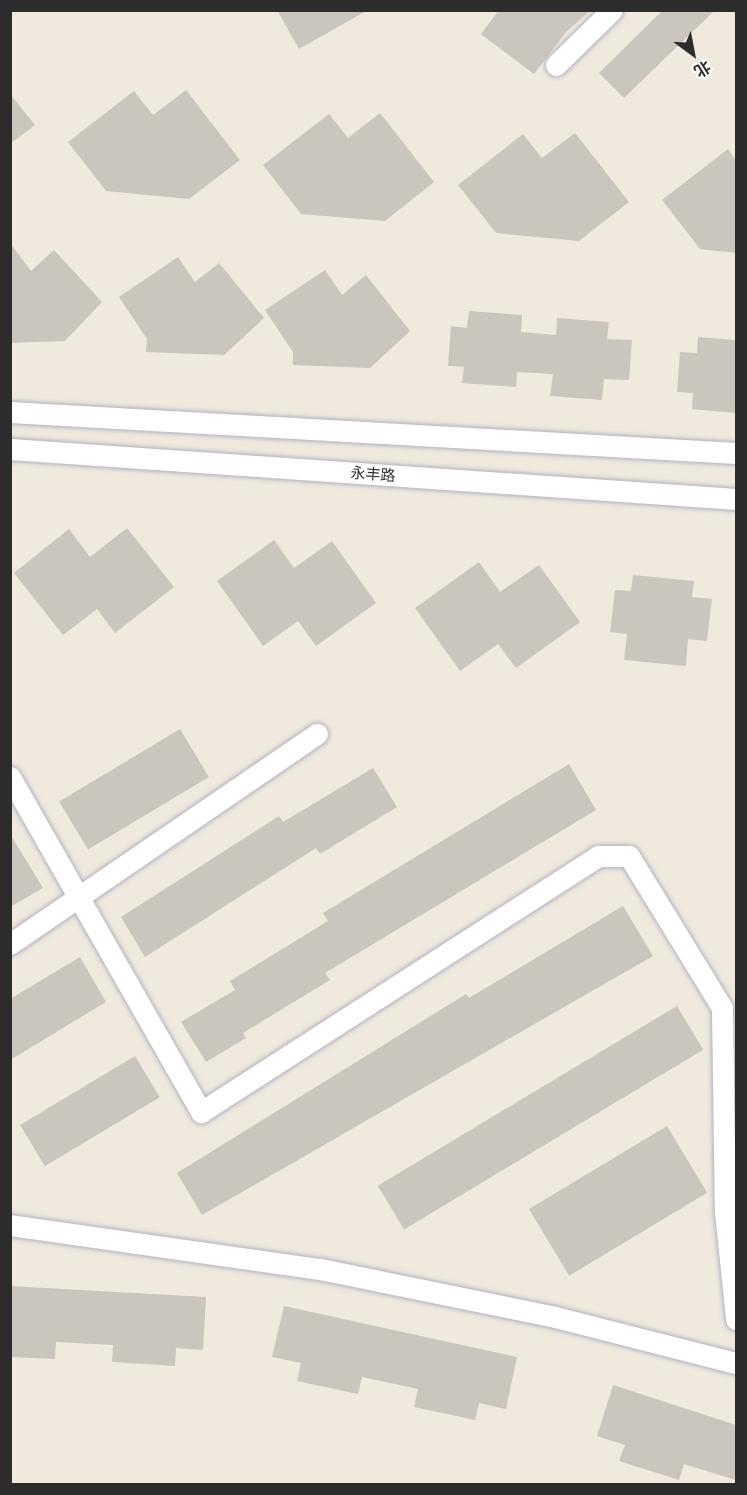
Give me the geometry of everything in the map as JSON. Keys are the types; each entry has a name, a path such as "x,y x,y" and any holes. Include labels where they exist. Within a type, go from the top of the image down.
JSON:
{"street":[{"path":"556,65 612,10"},
{"path":"10,412 736,453"},
{"name":"永丰路","path":"10,449 736,499"},
{"path":"10,944 81,900 317,734"},
{"path":"10,777 201,1112 598,856 629,856 722,1008 725,1212 736,1319"},
{"path":"10,1225 320,1269 555,1317 736,1363"}],"building":[{"path":"277,10 368,10 299,49"},
{"path":"499,10 591,10 566,32 534,74 481,34"},
{"path":"663,10 715,10 624,98 599,73"},
{"path":"186,90 240,160 189,199 106,191 68,142 134,91 153,115"},
{"path":"10,94 35,125 10,144"},
{"path":"380,113 434,182 385,221 301,214 263,165 329,114 348,138"},
{"path":"575,133 629,202 579,241 496,233 458,185 523,134 542,158"},
{"path":"728,149 736,161 736,253 700,249 662,200"},
{"path":"10,243 31,271 54,250 102,302 65,341 10,343"},
{"path":"178,257 195,282 219,263 264,318 224,355 146,352 147,339 119,297"},
{"path":"325,270 342,295 366,275 410,331 370,368 293,365 293,352 265,310"},
{"path":"469,311 522,315 521,332 556,335 557,318 609,322 607,339 632,340 629,380 604,379 602,400 550,396 553,374 517,372 516,387 462,383 464,367 448,366 451,326 467,328"},
{"path":"698,337 736,340 736,413 692,409 693,393 677,392 680,352 697,353"},
{"path":"127,528 174,587 115,633 97,609 63,635 14,573 69,529 90,557"},
{"path":"274,540 294,568 332,541 376,603 316,646 298,621 263,646 217,581"},
{"path":"479,562 500,592 539,565 580,622 516,668 498,644 460,671 415,608"},
{"path":"633,575 694,581 692,597 712,599 707,641 688,639 686,666 624,660 627,634 610,632 615,590 631,591"},
{"path":"180,729 209,777 88,850 59,802"},
{"path":"569,764 596,810 325,973 330,980 243,1033 246,1038 206,1062 181,1022 235,990 230,981 328,921 323,913"},
{"path":"373,768 397,807 320,854 316,848 145,957 121,917 279,816 283,822"},
{"path":"10,834 43,888 10,907"},
{"path":"623,906 653,956 202,1215 177,1173 466,994 469,998"},
{"path":"80,957 106,1002 10,1060 10,999"},
{"path":"677,1006 703,1050 404,1229 378,1186"},
{"path":"135,1056 160,1097 45,1166 20,1125"},
{"path":"667,1126 707,1193 569,1276 529,1209"},
{"path":"10,1286 206,1297 203,1350 176,1348 175,1366 112,1362 113,1345 56,1342 55,1359 10,1357"},
{"path":"284,1306 517,1357 506,1409 479,1403 475,1420 414,1407 418,1389 362,1377 358,1394 297,1381 301,1363 272,1357"},
{"path":"613,1385 736,1425 736,1480 684,1464 679,1480 619,1461 625,1445 597,1436"}]}
